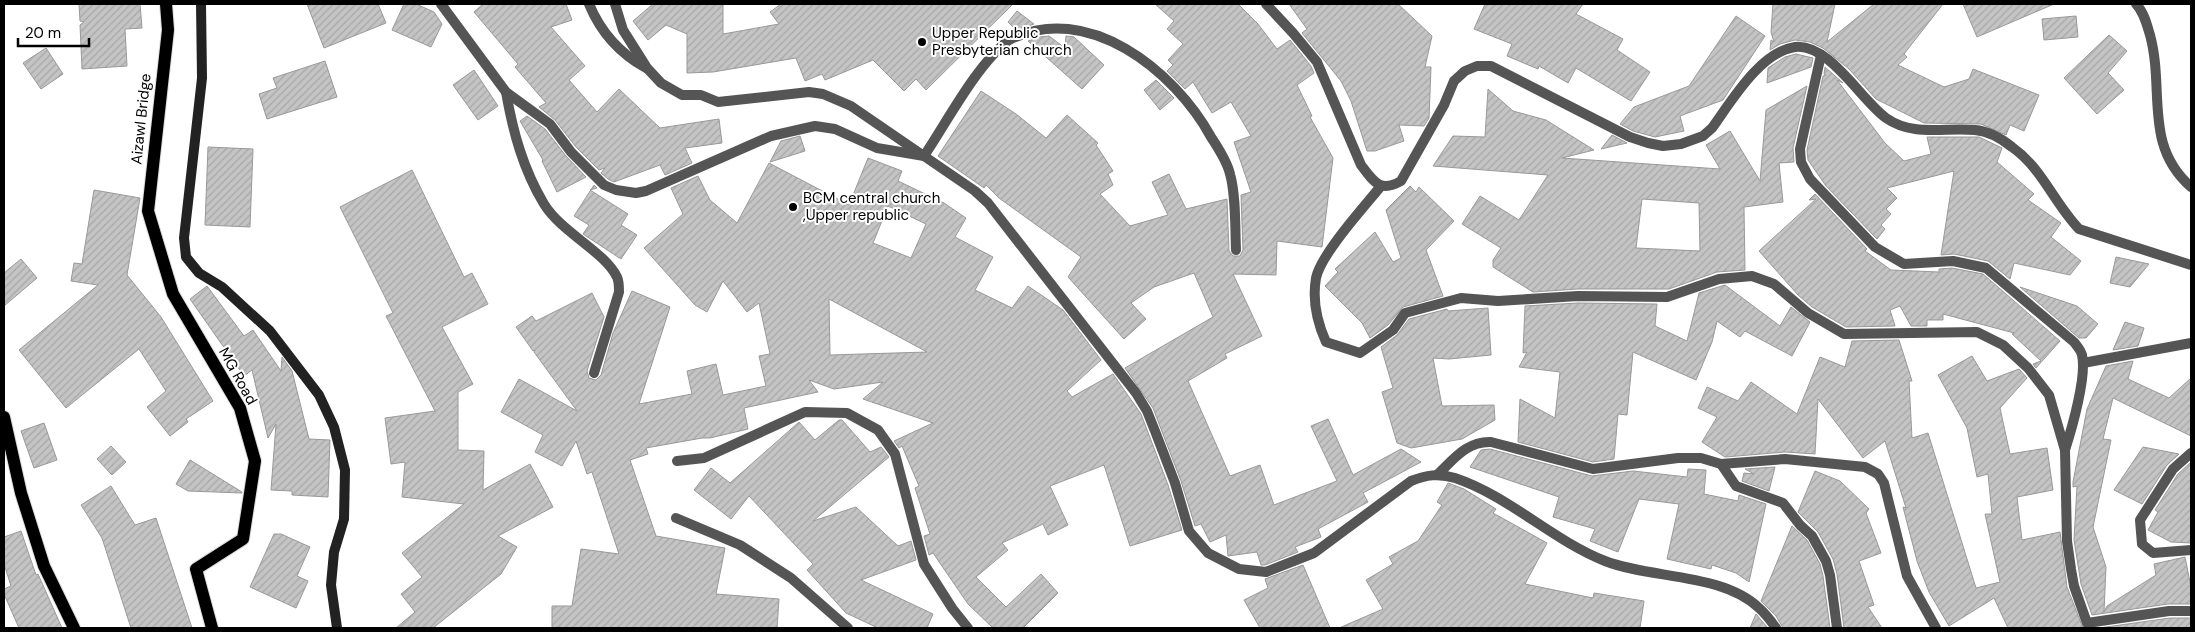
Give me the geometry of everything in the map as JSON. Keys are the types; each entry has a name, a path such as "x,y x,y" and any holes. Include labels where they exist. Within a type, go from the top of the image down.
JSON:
{"main road":[{"name":"Aizawl Bridge","path":"148,211 168,30 166,4"},
{"path":"201,4 202,78 184,230 186,257 199,273 222,287 270,332 318,396 334,427 345,470 344,519 334,552 331,585 338,628"},
{"name":"MG Road","path":"148,211 173,294 240,408 255,461 243,539 196,568 212,628"},
{"path":"4,418 21,493 44,566 74,628"}],"street":[{"path":"441,4 506,92 550,124 571,152 604,186 636,193 657,187 771,136 815,126 835,129 877,148 924,156"},
{"path":"589,4 596,21 614,46 632,60 647,68"},
{"path":"615,4 623,30 647,68 661,83 682,95 701,96 718,102 809,92 824,94 851,106 975,191 988,203 1136,393 1147,411 1155,431 1175,483 1189,530 1208,553 1239,569 1266,572 1314,552 1411,481 1438,474 1473,485 1602,560 1634,570 1720,586 1738,593 1759,608 1776,628"},
{"path":"1266,4 1293,32 1317,62 1361,165 1372,179 1381,186 1391,187 1401,181 1444,105 1454,82 1465,71 1477,66 1490,66 1630,137 1664,146 1681,144 1703,136 1757,69 1771,58 1795,47 1821,55 1834,64 1873,106 1886,118 1901,126 1914,130 1928,131 1976,130 1995,136 2012,146 2027,158 2040,174 2069,218 2079,229 2191,265"},
{"path":"2136,4 2147,24 2153,47 2156,65 2160,137 2166,155 2174,170 2191,187"},
{"path":"924,156 986,62 1010,40 1043,22 1077,22 1113,33 1147,55 1198,111 1230,173 1236,250"},
{"path":"1821,55 1800,149 1801,162 1810,179 1875,247 1904,264 1953,261 1986,268 2074,342 2082,353 2083,363 2075,417 2064,450"},
{"path":"506,92 514,134 528,174 545,206 564,228 607,264 618,279 619,292 594,373"},
{"path":"1381,186 1324,260 1316,278 1317,321 1326,342 1360,354 1393,330 1405,313 1461,298 1498,301 1578,296 1667,297 1719,279 1752,276 1774,284 1808,313 1844,334 1977,332 2003,345 2028,368 2049,395 2064,450 2067,541 2074,586 2087,623 2168,611 2191,611"},
{"path":"2083,363 2191,343"},
{"path":"677,461 704,458 805,412 847,412 878,430 895,454 924,564 952,608 968,628"},
{"path":"1438,474 1465,448 1481,441 1593,469 1678,458 1701,458 1721,464 1785,459 1865,467 1871,469 1884,483 1907,576 1936,628"},
{"path":"2191,453 2174,469 2140,520 2142,544 2153,553 2191,550"},
{"path":"1721,464 1736,486 1783,503 1812,536 1826,561 1830,575 1837,628"},
{"path":"676,518 740,545 791,578 848,628"}],"building":[{"path":"79,4 140,4 142,28 125,29 127,66 82,69 80,25 84,22 80,21"},
{"path":"307,4 378,4 386,23 324,48"},
{"path":"404,4 416,4 434,12 442,24 431,47 392,30"},
{"path":"483,4 566,4 572,20 551,27 585,66 569,80 597,112 619,89 660,128 719,119 722,143 685,148 692,163 665,175 660,165 614,182 608,179 601,173 605,168 599,170 576,147 555,120 539,107 546,103 515,67 518,64 474,12"},
{"path":"653,4 723,4 723,34 779,24 770,12 781,4 1013,4 926,90 916,79 904,91 873,60 825,80 822,74 805,81 796,58 713,72 687,73 687,34 666,25 648,40 633,21"},
{"path":"1155,4 1238,4 1258,24 1277,49 1290,40 1311,66 1314,73 1297,85 1312,116 1310,117 1333,158 1322,247 1277,241 1276,275 1233,274 1262,336 1225,354 1227,358 1188,381 1230,476 1260,465 1274,505 1337,481 1311,426 1328,419 1353,475 1401,449 1421,462 1363,493 1368,502 1318,529 1321,537 1295,547 1298,552 1265,565 1261,565 1257,552 1228,556 1226,535 1210,542 1201,524 1195,526 1181,481 1153,408 1125,368 1213,317 1194,273 1154,287 1131,303 1146,319 1124,339 1068,277 1081,257 999,198 986,185 984,188 938,156 981,91 1016,114 1046,138 1067,115 1098,143 1096,145 1113,171 1108,174 1113,185 1100,194 1130,226 1168,215 1152,182 1169,174 1186,209 1227,199 1229,251 1233,256 1240,256 1243,250 1241,195 1251,192 1234,142 1251,136 1231,102 1212,113 1193,82 1185,89 1167,71 1173,65 1168,60 1183,44 1167,29 1174,21"},
{"path":"1289,4 1398,4 1432,36 1425,67 1431,67 1429,118 1424,126 1399,125 1404,141 1375,151 1367,151 1351,101 1341,81 1302,33 1307,29"},
{"path":"1485,4 1583,4 1576,14 1623,39 1617,50 1650,72 1631,101 1576,68 1568,83 1539,66 1538,69 1507,56 1512,44 1474,29"},
{"path":"1773,4 1835,4 1827,42 1874,4 1943,4 1904,54 1907,57 1898,65 1944,87 1969,79 1973,69 2039,95 2024,131 2010,125 2006,135 1981,124 1924,123 1876,99 1849,69 1823,48 1810,42 1795,40 1780,44 1770,50 1771,40 1774,42 1771,32"},
{"path":"1963,4 2054,4 1977,37"},
{"path":"1017,11 1034,24 1016,30 1008,22"},
{"path":"1736,16 1765,36 1723,100 1680,116 1684,131 1655,137 1633,131 1620,124 1634,107 1689,86"},
{"path":"2076,16 2078,37 2044,40 2042,19"},
{"path":"2109,35 2127,51 2108,73 2124,90 2097,114 2064,78"},
{"path":"1049,36 1065,48 1066,36 1074,37 1104,65 1082,89 1028,41"},
{"path":"46,48 63,74 41,89 23,63"},
{"path":"1796,54 1813,58 1811,67 1767,83 1768,68 1785,57"},
{"path":"325,61 337,97 267,119 259,94 277,88 273,78"},
{"path":"1825,67 1843,83 1837,80 1885,143 1904,161 1931,154 1927,137 1979,137 2002,148 1997,162 2034,194 2028,200 2061,223 2051,237 2081,261 2070,275 2014,263 2010,279 1988,261 1954,254 1941,255 1954,171 1887,188 1897,198 1886,209 1891,214 1881,225 1885,229 1877,239 1826,186 1808,160 1807,150 1823,76 1826,75 1824,74"},
{"path":"474,70 498,106 478,120 453,85"},
{"path":"1156,80 1174,98 1160,110 1144,90"},
{"path":"1807,86 1793,148 1794,162 1779,163 1783,202 1744,207 1745,270 1717,272 1669,289 1578,289 1533,292 1493,267 1493,260 1501,248 1462,224 1480,196 1519,220 1548,175 1433,166 1453,136 1485,137 1488,89 1513,111 1546,120 1594,150 1562,158 1720,169 1706,145 1730,131 1760,181 1766,110","holes":["1642,199 1699,203 1700,251 1636,248"]},
{"path":"527,116 545,129 566,156 586,177 557,192 543,160 520,121"},
{"path":"1612,135 1627,143 1601,149"},
{"path":"800,136 805,151 770,162 781,141"},
{"path":"208,147 253,149 250,227 205,225"},
{"path":"868,158 902,171 898,181 944,203 966,218 955,237 993,257 975,290 1012,308 1028,286 1063,310 1101,360 1067,391 1072,397 1113,374 1141,414 1168,485 1182,530 1130,546 1104,465 1050,486 1068,525 1048,535 1043,524 1002,543 1008,550 976,577 1006,607 1041,574 1058,593 1023,628 993,628 968,604 933,553 929,555 924,536 930,534 915,488 919,486 902,446 899,448 894,441 933,423 863,399 883,382 834,389 809,380 818,392 744,408 748,429 710,438 646,448 648,454 630,460 656,536 725,548 716,594 779,599 777,628 552,628 552,606 572,606 581,549 619,554 592,472 587,474 576,441 562,466 535,452 543,435 501,412 519,379 577,411 534,352 535,350 533,351 516,327 532,316 536,321 592,293 604,317 587,371 589,378 596,380 601,375 613,333 632,291 670,307 639,404 692,394 687,371 716,364 723,395 766,386 759,356 770,354 759,303 747,312 723,281 707,312 695,305 644,248 683,214 671,188 698,176 710,200 737,223 769,163 849,205","holes":["888,206 926,224 911,258 873,243","829,299 927,352 830,355"]},
{"path":"412,170 464,277 472,273 488,304 442,327 473,384 458,392 458,450 484,451 483,490 530,464 553,507 498,536 517,547 501,574 433,628 396,628 415,612 401,594 422,577 402,553 464,504 402,497 405,462 391,464 385,418 435,411 386,316 393,313 340,207"},
{"path":"1410,186 1416,192 1419,187 1454,221 1426,250 1443,296 1403,307 1388,325 1370,338 1362,323 1325,286 1338,272 1335,269 1375,232 1393,262 1401,258 1386,210"},
{"path":"94,190 140,198 127,275 161,317 213,401 186,419 188,422 170,436 147,407 166,391 139,349 66,408 19,350 98,285 71,281 74,263 82,264"},
{"path":"591,190 628,214 621,225 637,235 621,259 583,234 589,225 574,216"},
{"path":"1815,194 1867,249 1865,251 1891,270 1939,272 1939,269 1952,268 1983,274 2060,341 2036,368 2033,364 2041,361 2012,334 2014,333 1943,314 1943,320 1927,320 1927,326 1911,326 1900,306 1890,310 1895,326 1846,327 1812,307 1798,295 1759,251 1816,199 1809,200"},
{"path":"2116,257 2149,264 2130,287 2110,283"},
{"path":"21,259 37,278 4,306 4,273"},
{"path":"1725,285 1780,326 1791,307 1810,322 1792,356 1745,331 1740,337 1717,321 1712,342 1696,380 1633,352 1627,415 1618,414 1614,459 1593,462 1518,442 1520,399 1555,418 1560,372 1519,367 1527,352 1523,353 1525,306 1578,303 1657,304 1655,326 1687,341 1699,293"},
{"path":"207,286 244,336 253,330 281,371 282,357 292,371 309,439 330,440 328,497 292,495 292,491 271,490 276,424 268,438 252,370 244,376 190,299"},
{"path":"2020,287 2077,306 2098,324 2086,338 2079,338"},
{"path":"1488,308 1491,355 1449,359 1433,358 1442,406 1494,405 1495,420 1462,439 1411,448 1397,443 1382,392 1393,388 1381,347 1397,335 1409,319 1447,309 1448,311"},
{"path":"2125,322 2144,328 2138,346 2113,350"},
{"path":"1899,340 1912,381 1909,381 1912,438 1928,433 1976,588 2000,582 1985,514 1992,514 1988,474 1977,477 1967,428 1938,375 1972,356 1987,381 2019,369 2027,378 2000,408 2010,454 2047,448 2053,490 2017,497 2022,540 2060,532 2067,587 2083,628 2008,628 1994,598 1949,626 1929,592 1917,561 1903,507 1906,508 1885,441 1863,458 1818,399 1815,454 1785,452 1725,457 1702,442 1717,417 1698,408 1707,387 1738,401 1751,382 1797,414 1820,357 1845,367 1852,341"},
{"path":"2133,361 2128,379 2169,398 2191,378 2191,436 2113,398 2103,439 2111,440 2093,527 2106,567 2104,612 2107,606 2156,575 2154,564 2185,557 2191,587 2191,604 2168,604 2092,615 2081,584 2074,540 2077,486 2073,487 2073,482 2087,409 2106,366"},
{"path":"839,420 842,420 870,452 881,447 889,457 813,521 856,507 898,546 911,541 916,560 861,580 933,614 927,628 878,628 846,613 807,570 813,564 749,496 731,519 694,490 711,468 730,483 799,422 815,440"},
{"path":"44,423 57,460 34,468 21,431"},
{"path":"111,446 126,462 112,475 97,459"},
{"path":"2143,447 2179,454 2167,465 2142,504 2114,490"},
{"path":"1490,449 1592,476 1633,471 1687,477 1688,469 1706,470 1704,494 1738,501 1739,495 1766,504 1749,582 1736,573 1712,565 1711,569 1667,559 1679,504 1639,499 1618,552 1590,541 1595,529 1553,517 1559,497 1470,467 1481,450"},
{"path":"190,460 242,493 188,491 176,484"},
{"path":"2191,462 2191,543 2171,542 2148,530 2158,512 2155,510 2178,474"},
{"path":"1775,467 1769,491 1742,481 1744,473 1754,474 1745,469"},
{"path":"1815,471 1840,481 1869,509 1866,513 1881,553 1859,561 1874,605 1868,607 1882,628 1844,628 1837,574 1833,559 1818,532 1798,512"},
{"path":"1448,483 1464,489 1496,509 1493,513 1547,543 1525,584 1593,598 1594,593 1644,601 1640,628 1339,628 1383,609 1366,580 1393,564 1389,557 1418,541 1442,505 1437,502"},
{"path":"111,486 135,525 156,518 192,628 131,628 102,538 81,505"},
{"path":"1792,526 1807,540 1820,564 1830,628 1783,628 1776,616 1761,601"},
{"path":"21,531 36,575 38,574 62,628 19,628 4,594 4,589 11,586 4,564 4,537"},
{"path":"274,534 281,534 310,547 297,576 308,581 296,608 250,587"},
{"path":"1303,565 1330,628 1260,628 1244,600 1268,588 1265,579"},
{"path":"1756,614 1761,620 1768,628 1750,628"},
{"path":"2170,618 2191,618 2191,628 2099,628"}],"place":[{"name":"Upper Republic Presbyterian church","path":"922,42"},
{"name":"BCM central church ,Upper republic","path":"793,207"}]}
